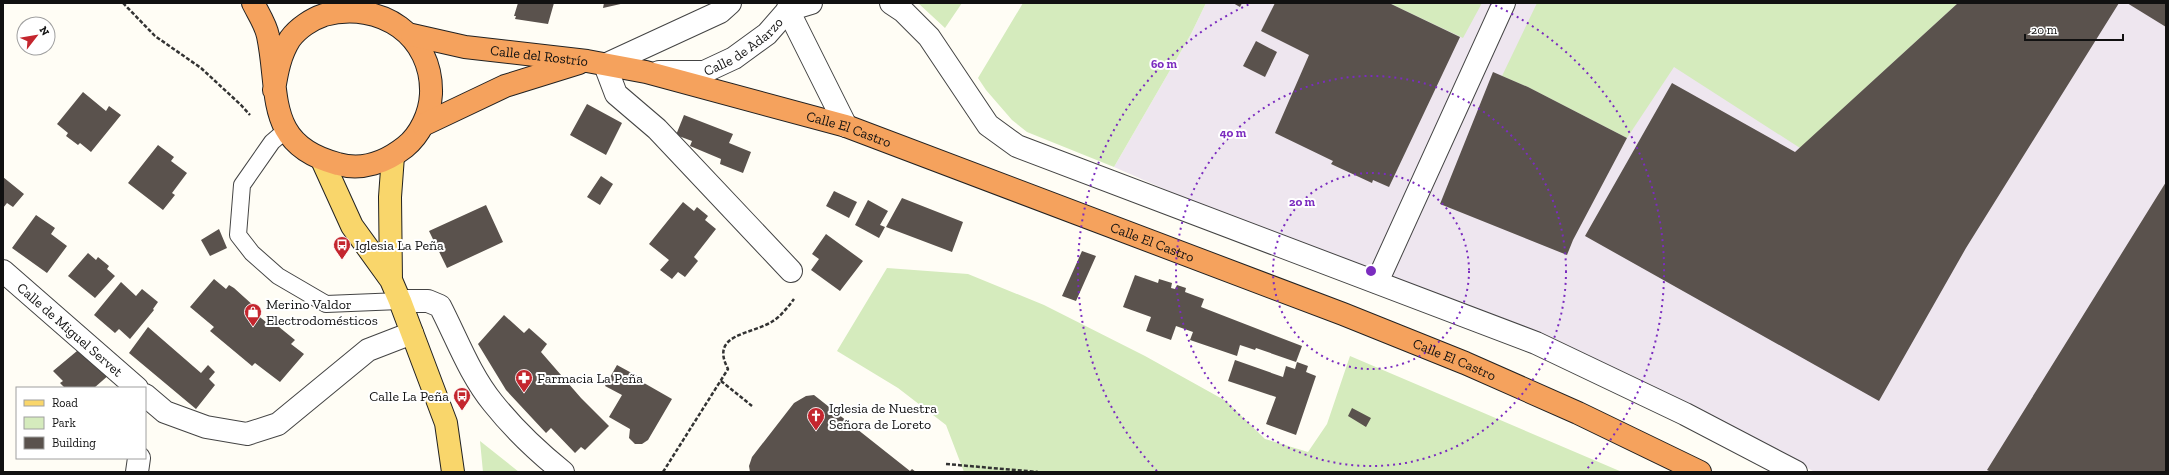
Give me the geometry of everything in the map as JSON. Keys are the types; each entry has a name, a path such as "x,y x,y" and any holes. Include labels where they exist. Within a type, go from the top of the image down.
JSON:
{"highway":[{"path":"253,3 268,35 279,136 322,160 346,167 370,165 393,156 410,143 423,125 431,103 432,79 425,55 412,35 391,18 366,9 334,6 312,19 291,38 278,62 274,90"},
{"name":"Calle del Rostrío","path":"412,35 465,47 596,63"},
{"name":"Calle del Rostrío","path":"423,125 505,86 596,63"},
{"name":"Calle El Castro","path":"596,63 646,72 846,126 1343,314 1465,363 1578,413 1700,472"}],"main road":[{"path":"391,280 390,197 393,156"},
{"path":"322,160 352,226 391,280 400,301 446,423 453,472"}],"street":[{"path":"730,3 720,12 596,63 616,94 657,129 791,271"},
{"path":"788,7 810,3"},
{"path":"873,3 897,7 929,37 988,125 1017,146 1536,343 1685,414 1796,472"},
{"path":"1377,282 1504,3"},
{"name":"Calle de Adarzo","path":"646,72 704,72 734,58 767,34 788,7 846,126"},
{"name":"Calle de Miguel Servet","path":"3,271 134,387"},
{"path":"400,301 428,301 440,306 464,357 492,403 542,456 563,472"},
{"name":"Calle de Miguel Servet","path":"146,397 165,412 206,427 247,434 278,424 368,350 412,332"},
{"path":"137,472 139,459"}],"lane":[{"path":"279,136 242,185 238,235 252,254 278,276 326,304 400,301"}],"path":[{"path":"122,3 155,36 201,68 279,136"},
{"path":"663,472 728,369 723,359 723,350 726,344 738,334 762,327 774,321 788,307 796,296"},
{"path":"721,380 752,406"},
{"path":"946,464 1038,472"}],"shaded area":[{"path":"1206,3 2166,3 2166,472 1815,472 1583,355 1196,203 1114,167 1191,34"}],"green space":[{"path":"918,3 962,3 945,28"},
{"path":"1023,3 1206,3 1191,34 1114,167 1027,132 1012,120 986,90 978,78"},
{"path":"1389,3 1482,3 1463,38"},
{"path":"1537,3 1958,3 1800,148 1674,67 1627,138 1528,87 1502,76"},
{"path":"887,268 968,274 1044,305 1145,356 1226,401 1265,439 1308,452 1327,424 1350,356 1622,472 964,472 946,425 898,388 837,351"},
{"path":"480,441 519,472 483,472"}],"building":[{"path":"518,3 554,3 548,24 515,19 516,16 514,16"},
{"path":"604,3 625,3 603,8"},
{"path":"1233,3 1242,3 1240,7"},
{"path":"1275,3 1389,3 1460,37 1389,187 1373,180 1372,183 1331,164 1333,161 1275,133 1309,55 1261,31"},
{"path":"1958,3 2119,3 1966,248 1879,401 1585,236 1672,83 1795,152"},
{"path":"2127,3 2166,3 2166,27"},
{"path":"1256,41 1277,52 1265,77 1243,66"},
{"path":"1493,72 1528,87 1627,138 1573,240 1567,255 1440,204"},
{"path":"83,92 106,111 109,106 121,115 91,152 80,143 78,145 66,136 68,133 57,124"},
{"path":"587,104 622,123 606,155 570,135"},
{"path":"684,115 733,134 729,143 751,152 743,173 720,164 721,159 690,146 692,141 676,135"},
{"path":"158,145 174,157 171,161 187,173 172,193 175,195 163,210 128,183"},
{"path":"601,176 613,184 600,205 587,197"},
{"path":"3,177 24,194 13,207 7,203 3,208"},
{"path":"2166,182 2166,472 1991,472 1987,470"},
{"path":"834,191 857,202 849,218 826,206"},
{"path":"902,198 963,222 952,252 886,227"},
{"path":"868,200 888,211 880,225 885,227 879,238 855,225"},
{"path":"683,202 694,211 697,207 708,216 705,220 716,229 694,257 698,261 685,277 678,272 672,279 660,270 669,260 649,244"},
{"path":"486,205 503,242 447,268 429,231"},
{"path":"36,215 55,228 51,234 67,246 47,273 12,248"},
{"path":"219,229 227,248 210,256 201,240"},
{"path":"826,234 863,261 840,291 811,270 819,259 812,254"},
{"path":"1082,251 1096,256 1076,301 1062,296"},
{"path":"88,253 96,260 98,257 109,266 107,269 115,276 95,298 68,276"},
{"path":"1135,275 1158,283 1159,279 1172,283 1171,288 1175,289 1177,285 1186,288 1185,292 1204,299 1201,307 1302,346 1296,362 1256,348 1255,350 1240,345 1237,356 1190,340 1193,332 1176,326 1171,340 1146,331 1151,317 1123,307"},
{"path":"214,279 226,289 229,285 234,288 255,307 252,311 266,322 268,318 295,340 291,344 304,354 280,382 255,363 252,366 210,331 214,327 190,307"},
{"path":"121,282 136,296 142,289 158,302 153,309 154,310 130,339 119,329 115,333 94,315"},
{"path":"504,315 524,333 529,328 547,344 541,352 581,398 609,426 585,450 581,447 575,453 551,428 546,433 506,390 478,344"},
{"path":"148,327 201,373 208,365 215,372 209,379 215,385 196,409 129,353"},
{"path":"83,346 110,374 95,387 64,387 60,383 63,381 53,371"},
{"path":"1235,360 1283,377 1286,366 1295,369 1297,362 1308,366 1306,372 1316,376 1296,435 1266,424 1276,397 1228,381"},
{"path":"617,365 639,377 637,379 672,399 648,440 642,444 635,444 629,438 630,429 609,417 622,395 605,386"},
{"name":"Iglesia de Nuestra Señora de Loreto","path":"814,395 910,471 912,469 916,472 750,472 749,466 752,457 794,403 806,396"},
{"path":"1352,408 1371,418 1366,427 1348,416"}],"place":[{"name":"Iglesia La Peña","path":"342,260"},
{"name":"Merino Valdor Electrodomésticos","path":"253,327"},
{"name":"Farmacia La Peña","path":"524,393"},
{"name":"Calle La Peña","path":"462,411"},
{"name":"Iglesia de Nuestra Señora de Loreto","path":"816,431"}]}
